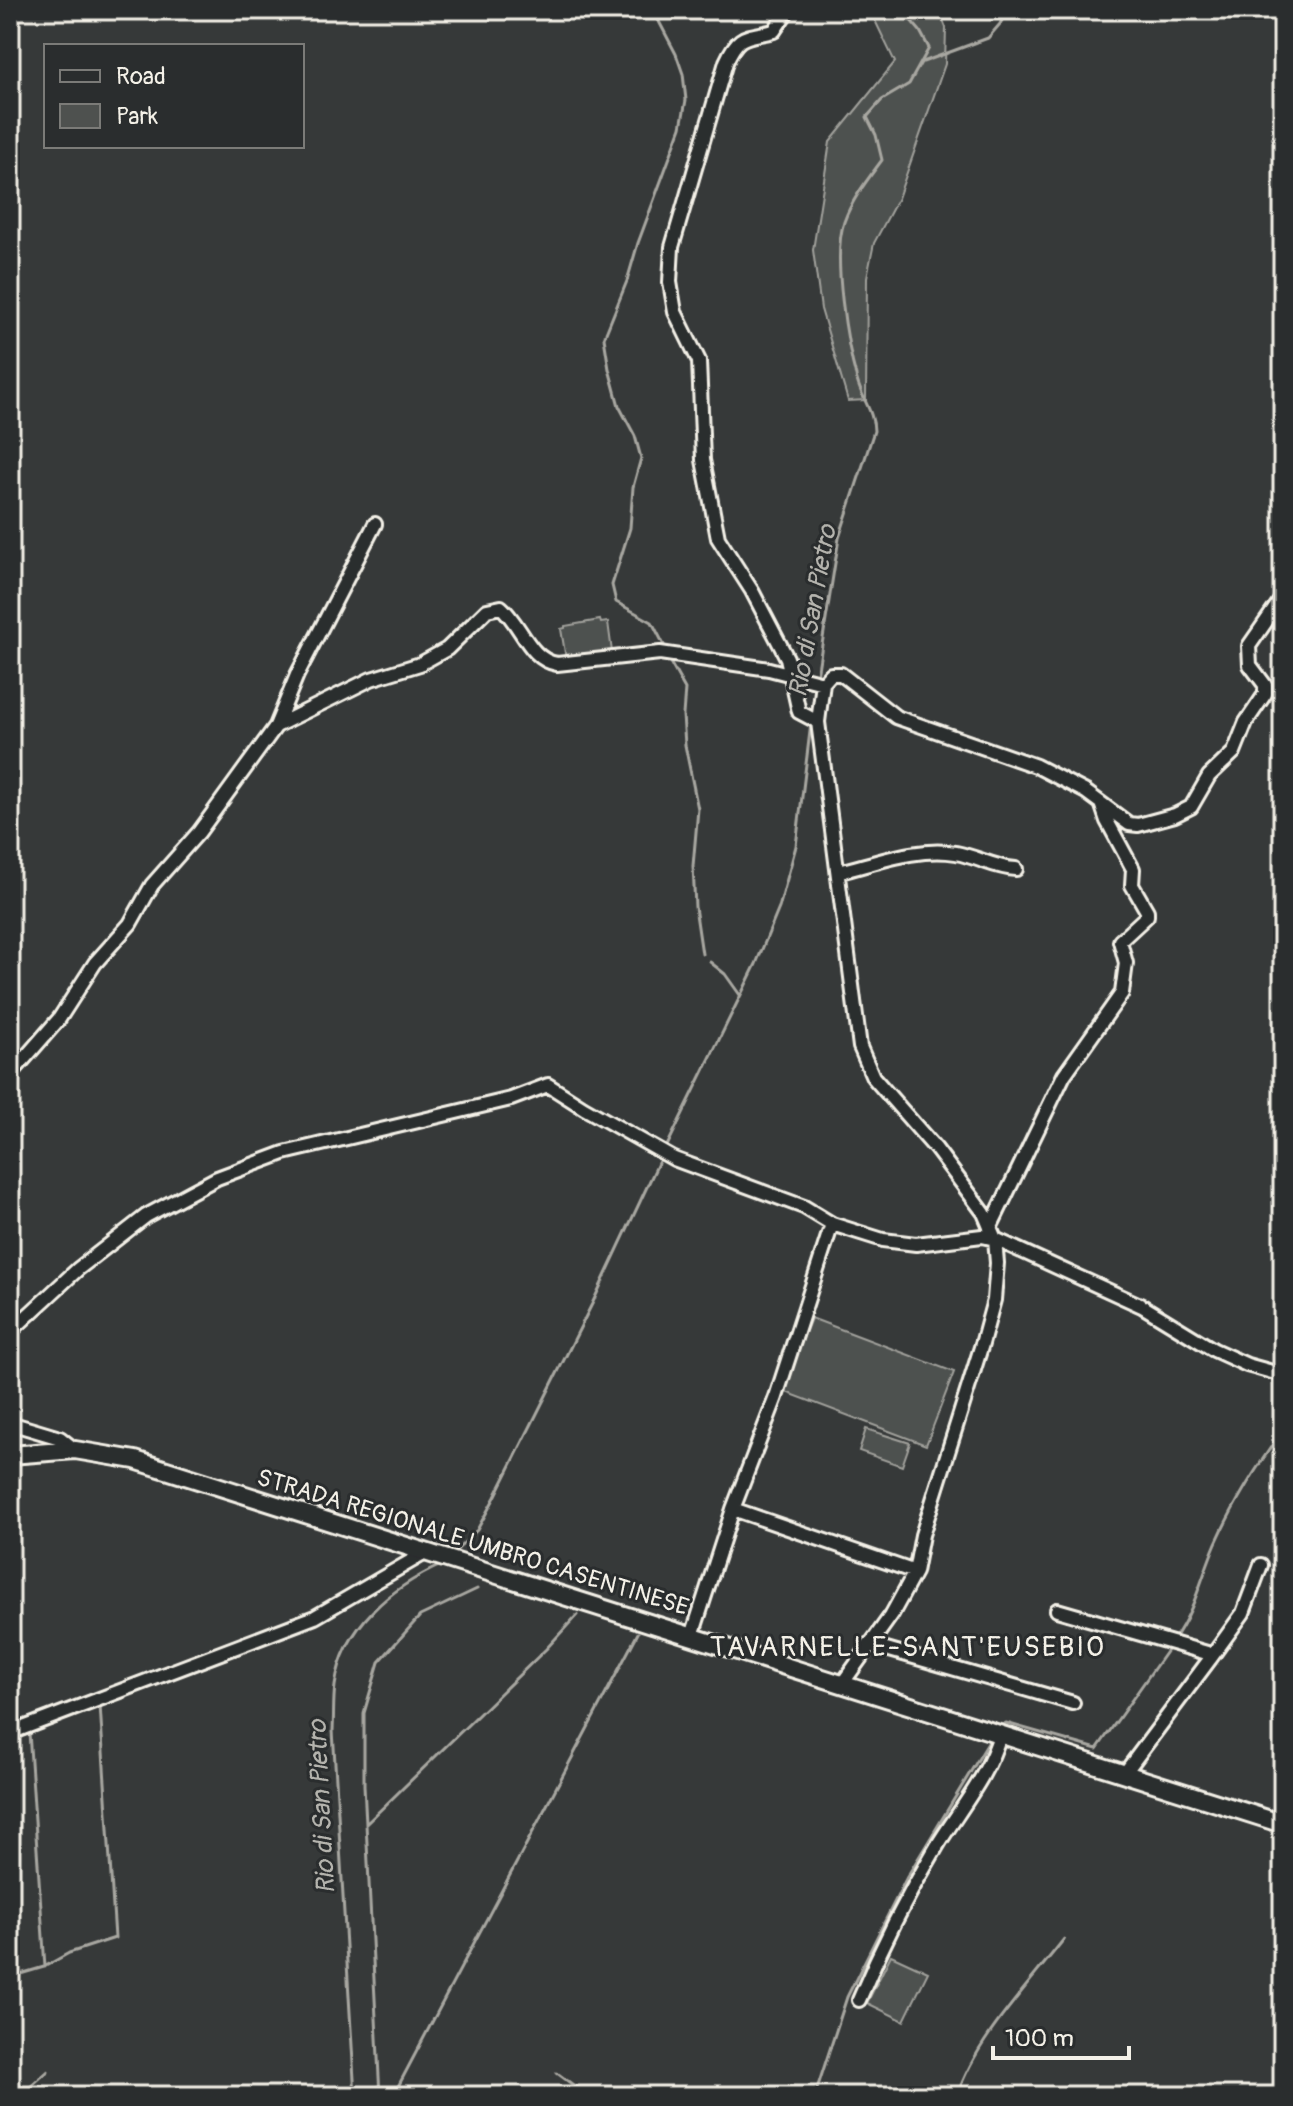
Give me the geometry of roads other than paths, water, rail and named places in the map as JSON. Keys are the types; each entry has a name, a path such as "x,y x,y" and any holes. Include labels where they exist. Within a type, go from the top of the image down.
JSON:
{"main road":[{"name":"STRADA REGIONALE UMBRO CASENTINESE","path":"10,1455 75,1450 135,1460 1283,1824"}],"street":[{"path":"788,10 774,31 734,44 726,62 672,247 670,282 675,312 699,361 703,460 718,538 787,658 799,712 818,722"},
{"path":"10,1075 59,1019 95,963 130,924 152,885 199,832 276,726 297,675 375,524"},
{"path":"842,1684 892,1614 915,1572 922,1535 968,1396 994,1300 997,1263 992,1233 984,1213 936,1149 873,1077 864,1057 852,1007 839,872 818,722 823,683 831,674 841,674 896,717 1036,766 1086,792 1129,824 1138,825 1175,815 1191,807 1209,776 1234,752 1246,722 1265,694 1265,685 1250,665 1249,646 1283,597"},
{"path":"276,726 371,679 420,664 447,649 487,610 501,607 513,617 545,662 585,662 660,653 791,673 823,683"},
{"path":"992,1233 1064,1075 1122,993 1126,963 1120,941 1147,916 1132,885 1133,869 1107,821 1101,803"},
{"path":"839,872 934,851 954,852 1001,869 1016,869"},
{"path":"10,1332 78,1269 146,1216 217,1178 284,1153 511,1099 548,1085 674,1159 804,1207 832,1224 883,1240 916,1244 992,1233 1142,1306 1214,1350 1247,1365 1283,1375"},
{"path":"692,1636 733,1509 776,1397 832,1224"},
{"path":"10,1423 60,1438 75,1450"},
{"path":"733,1509 915,1572"},
{"path":"10,1733 315,1617 425,1553"},
{"path":"1124,1774 1243,1613 1261,1565"},
{"path":"1057,1610 1207,1653 1210,1659"},
{"path":"869,1644 1073,1703"},
{"path":"859,2000 879,1952 936,1848 989,1764 1000,1734"}],"waterway":[{"path":"653,10 676,54 683,74 686,100 681,127 604,338 619,406 635,436 641,458 633,487 630,528 612,585 616,602 652,622 666,649"},
{"name":"Rio di San Pietro","path":"817,676 839,538 874,431 857,380 845,324 840,278 841,237 851,205 882,160 876,135 867,117 882,100 909,84 929,48 920,31 902,10"},
{"path":"923,62 988,38 1007,10"},
{"path":"667,657 685,689 685,745 698,809 693,866 702,954"},
{"name":"Rio di San Pietro","path":"812,715 816,683"},
{"name":"Rio di San Pietro","path":"665,1150 756,964 779,908 796,846 811,723"},
{"path":"710,962 725,974 740,995"},
{"name":"Rio di San Pietro","path":"454,1553 477,1530 495,1497 592,1304 660,1159"},
{"path":"1174,1639 1193,1604 1230,1514 1283,1430"},
{"name":"Rio di San Pietro","path":"355,2096 333,1730 335,1686 348,1645 373,1611 406,1584 443,1564"},
{"path":"380,2096 364,1785 364,1713 379,1662 420,1616 477,1589"},
{"path":"366,1824 577,1615"},
{"path":"393,2096 638,1633"},
{"path":"997,1728 1006,1723 1097,1749 1170,1646"},
{"path":"10,1977 44,1967 69,1953 115,1938 100,1705"},
{"path":"29,1732 45,1967"},
{"path":"819,2096 817,2089 847,1997 907,1877 991,1738"},
{"path":"957,2096 989,2034 1064,1939"},
{"path":"20,2096 48,2071"},
{"path":"557,2073 588,2096"}],"district":[{"name":"TAVARNELLE-SANT'EUSEBIO","path":"908,1646"}]}
